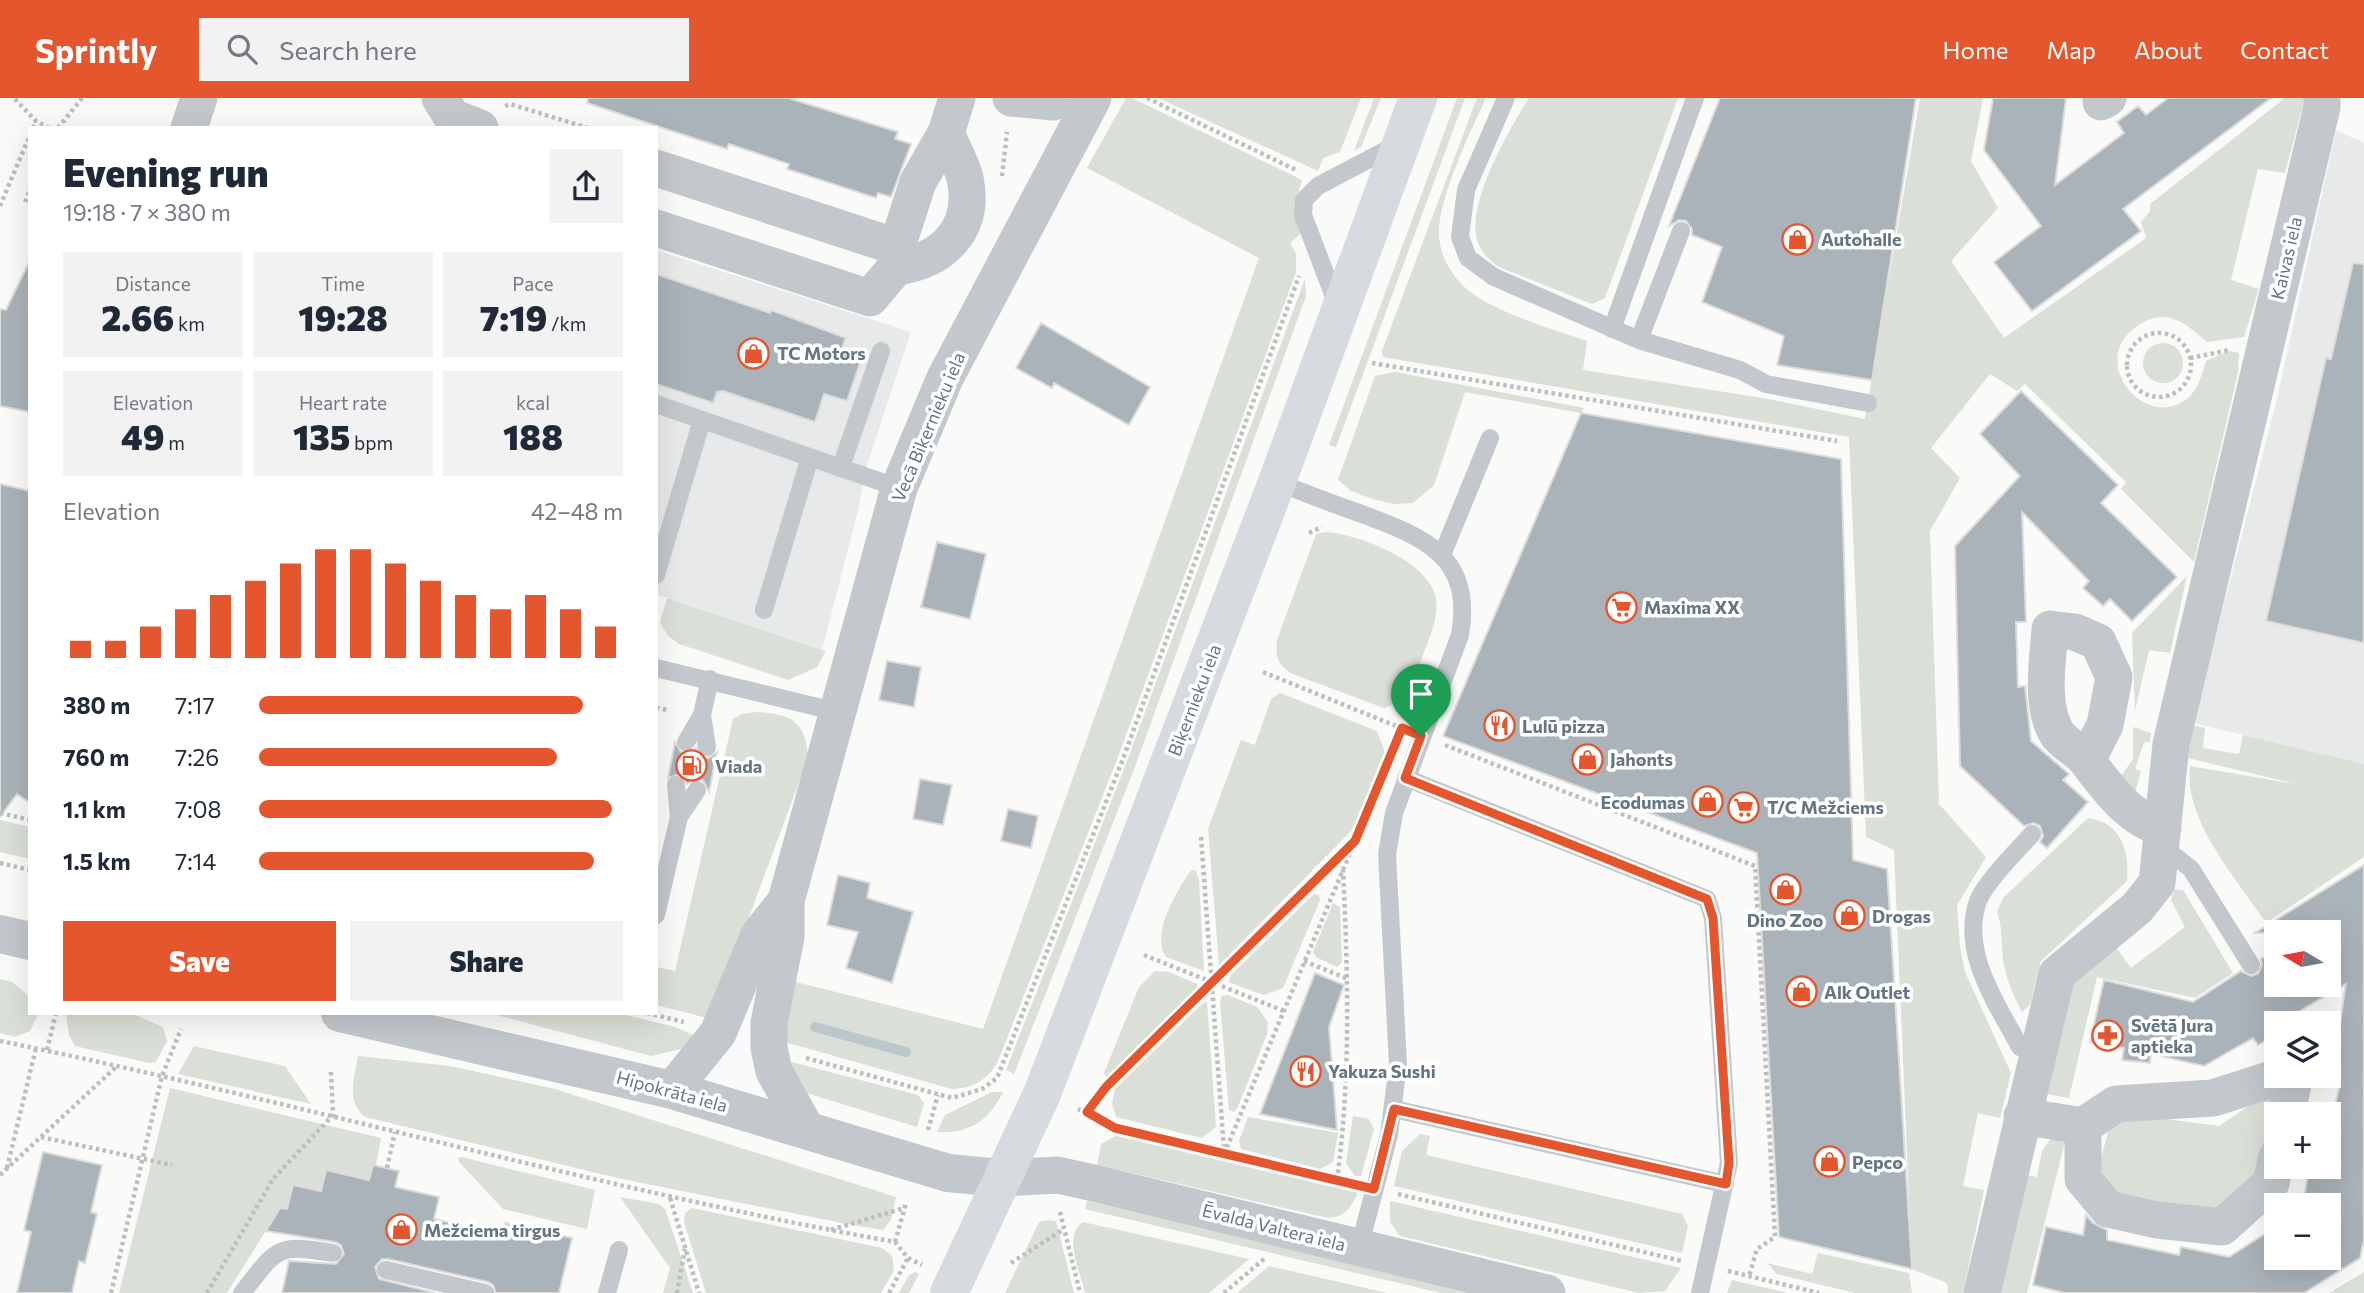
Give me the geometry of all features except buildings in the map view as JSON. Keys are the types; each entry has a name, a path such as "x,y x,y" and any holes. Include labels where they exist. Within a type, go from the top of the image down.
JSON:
{"main road":[{"name":"Biķernieku iela","path":"949,1293 1000,1178 1042,1094 1277,482 1418,98"}],"street":[{"path":"191,126 199,98"},
{"path":"440,98 452,117 491,118"},
{"path":"658,229 870,298 897,257 918,182 946,133 957,98"},
{"path":"1012,98 1069,104"},
{"path":"2101,98 2101,102 2108,98"},
{"name":"Kaivas iela","path":"1982,1293 2036,1053 2057,974 2137,908 2157,883 2171,744 2322,98"},
{"name":"Vecā Biķernieku iela","path":"806,1129 774,1071 769,1048 769,1023 786,937 786,901 899,488 945,378 1069,104"},
{"path":"658,169 917,265 939,254 954,238 964,219 967,199 964,177 946,133"},
{"path":"2087,760 2098,778 2147,824 2162,842"},
{"name":"Vecā Biķernieku iela","path":"672,1090 718,1033 760,935 786,901"},
{"path":"0,934 28,941"},
{"name":"Hipokrāta iela","path":"358,1015 428,1023 672,1090 948,1173 1000,1178"},
{"path":"2022,1116 2083,1126 2116,1104 2213,1098 2264,1082"},
{"path":"2083,1126 2083,1179 2108,1209 2157,1220 2222,1227 2271,1183 2272,1179"},
{"name":"Ēvalda Valtera iela","path":"1000,1178 1057,1175 1546,1293"}],"lane":[{"path":"1506,98 1466,190 1460,237 1468,258 1494,276 1639,340 1740,370 1766,384 1868,403"},
{"path":"1612,328 1695,98"},
{"path":"1340,311 1303,215 1304,200 1309,192 1318,186 1401,143"},
{"path":"1639,340 1681,231"},
{"path":"841,467 881,351"},
{"path":"658,405 899,488"},
{"path":"658,568 702,420"},
{"path":"1442,555 1490,438"},
{"path":"764,610 810,457"},
{"path":"1277,482 1405,530 1442,555 1456,574 1463,614 1460,635 1405,778 1394,813 1387,853 1398,1065 1394,1109 1359,1248"},
{"path":"658,666 838,712"},
{"path":"686,742 702,715 710,679"},
{"path":"702,715 707,747"},
{"path":"1405,778 1707,899 1713,918 1729,1163 1700,1293"},
{"path":"658,906 679,817 676,785"},
{"path":"679,817 697,790"},
{"path":"2032,834 1978,901 1973,943 1986,981 2020,1047 2036,1053"},
{"path":"2162,842 2191,869 2251,965"},
{"path":"1394,1109 1726,1184"},
{"path":"242,1293 273,1254 298,1247 333,1253"},
{"path":"607,1293 618,1251"},
{"path":"386,1270 485,1293"}],"path":[{"path":"60,126 82,98"},
{"path":"1147,98 1304,174 1318,186"},
{"path":"15,99 36,121 45,126"},
{"path":"491,118 510,104 582,126"},
{"path":"34,126 36,121"},
{"path":"0,206 28,140"},
{"path":"24,202 28,194"},
{"path":"769,1048 938,1095 966,1096 982,1090 997,1078 1123,760 1300,274"},
{"path":"2152,333 2172,335 2180,341 2190,358 2188,377 2183,386 2166,396 2146,394 2138,388 2128,371 2130,352 2135,343 2152,333"},
{"path":"1373,363 1838,440"},
{"path":"1308,533 1323,526 1332,527"},
{"path":"1262,672 1755,866 1775,1237 1757,1249 1749,1276"},
{"path":"658,708 668,710"},
{"path":"1397,740 1407,715"},
{"path":"1224,1154 1371,803"},
{"path":"0,813 28,820"},
{"path":"1201,837 1224,1154"},
{"path":"1087,1112 1106,1087 1355,841"},
{"path":"0,863 28,870"},
{"path":"1337,1180 1345,1121 1348,979 1343,868"},
{"path":"1144,955 1283,1011"},
{"path":"1304,961 1348,979"},
{"path":"47,1050 56,1015"},
{"path":"111,1293 162,1076 181,1029"},
{"path":"0,1041 333,1115 670,1198 895,1242 908,1258 922,1265"},
{"path":"7,1169 36,1048"},
{"path":"0,1175 117,1066"},
{"path":"207,1293 273,1180 333,1115 331,1072"},
{"path":"997,1078 1010,1081"},
{"path":"927,1130 938,1095"},
{"path":"1078,1109 1115,1128 1819,1293"},
{"path":"387,1168 395,1132"},
{"path":"41,1137 172,1165"},
{"path":"670,1198 699,1293"},
{"path":"831,1230 905,1205 895,1242"},
{"path":"1059,1212 1080,1293"},
{"path":"1011,1263 1064,1229"},
{"path":"677,1293 685,1249"},
{"path":"1224,1293 1267,1256"},
{"path":"890,1293 908,1258"}],"shaded area":[{"path":"1126,98 1132,98 1302,180 1296,202 1300,234 1290,243 1296,254 1296,272 1118,757 998,1061 990,1073 979,1082 952,1089 781,1041 792,981 983,1029 1259,258 1087,168"},
{"path":"1158,98 1361,98 1340,152 1323,158 1318,171"},
{"path":"1374,98 1381,98 1361,147 1354,151"},
{"path":"1457,98 1465,98 1336,447 1329,445"},
{"path":"1477,98 1486,98 1449,185 1443,204 1439,235 1443,255 1452,273 1474,295 1533,323 1587,341 1583,370 1763,398 1865,419 1920,98 1983,98 1971,161 1998,208 1951,261 2004,338 2146,238 2141,222 2150,211 2150,204 2285,98 2305,98 2285,173 2258,169 2231,280 2259,289 2244,337 2207,342 2179,321 2155,318 2146,321 2126,336 2118,353 2119,371 2127,387 2140,400 2157,407 2174,406 2191,395 2206,361 2229,351 2239,353 2238,372 2194,562 2121,489 2126,482 2025,384 2017,391 1990,374 1931,448 1960,478 1930,531 1939,804 1986,857 1957,905 1960,947 1965,972 2011,1073 2000,1118 1978,1113 1963,1186 1984,1190 1963,1293 1948,1293 1947,1283 1912,1269 1894,850 1866,837 1849,437 1383,357 1382,351"},
{"path":"1529,98 1678,98 1605,298 1592,304 1499,267 1487,257 1478,243 1475,227 1483,189 1501,147"},
{"path":"2336,130 2364,143 2364,764 2193,723 2277,399"},
{"path":"658,251 911,332 866,468 859,507 822,650 658,595"},
{"path":"1305,279 1306,296 1136,764 1014,1074 1006,1070 1127,761"},
{"path":"2163,343 2177,349 2183,363 2177,377 2163,383 2149,377 2143,363 2149,349"},
{"path":"1395,372 1584,408 1581,413 1465,392 1434,485 1413,503 1394,504 1351,491 1338,480 1375,376"},
{"path":"1327,532 1357,538 1391,552 1421,572 1431,585 1436,598 1432,630 1412,683 1399,700 1384,708 1290,673 1278,659 1277,640 1316,534"},
{"path":"2187,576 2170,653 2149,650 2135,711 2132,633"},
{"path":"667,598 826,651 817,667 788,680 679,644 668,636 660,622"},
{"path":"1280,693 1377,731 1385,752 1357,825 1219,965 1208,829 1241,740 1255,745 1271,699"},
{"path":"756,712 779,715 795,722 804,735 808,758 711,1019 658,1006 658,967 675,971 733,719 742,714"},
{"path":"2192,725 2205,728 2203,748 2239,754 2243,735 2364,764 2364,857 2270,920 2264,920 2203,828 2190,786 2190,766 2296,784 2188,758"},
{"path":"2133,727 2151,733 2150,742 2144,742 2135,769 2141,771 2135,793 2119,779 2133,759"},
{"path":"2088,818 2108,825 2121,840 2127,859 2127,881 2041,961 2030,1005 2022,1012 2006,974 1997,912 2003,898"},
{"path":"0,820 28,827 28,859 0,852"},
{"path":"1191,870 1196,871 1199,880 1204,971 1166,957 1162,948 1161,937 1167,913"},
{"path":"2174,889 2183,890 2233,973 2195,998 2097,977 2069,1098 2046,1094 2072,988 2080,971 2115,946 2131,968 2185,927 2171,900"},
{"path":"1314,894 1319,895 1320,900 1283,988 1264,995 1228,982 1231,975"},
{"path":"1333,903 1340,907 1342,962 1337,967 1316,957 1313,952"},
{"path":"1155,971 1169,972 1197,984 1198,988 1106,1077 1104,1073 1139,987"},
{"path":"0,979 12,982 28,995 28,1015 38,1015 30,1031 15,1037 0,1033"},
{"path":"1228,995 1257,1007 1268,1022 1267,1034 1234,1112 1229,1110 1220,1002 1222,996"},
{"path":"1207,1002 1216,1127 1202,1138 1116,1117 1112,1103 1115,1089"},
{"path":"66,1015 136,1015 163,1027 167,1041 156,1062 149,1063 75,1046 69,1035"},
{"path":"497,1015 625,1015 672,1026 701,1038 685,1048 651,1056"},
{"path":"194,1046 285,1066 311,1104 178,1074"},
{"path":"358,1056 450,1066 555,1089 896,1197 891,1220 883,1230 847,1224 617,1178 365,1117 353,1097"},
{"path":"784,1060 918,1095 924,1103 917,1127 806,1093"},
{"path":"170,1088 381,1138 376,1165 372,1165 369,1180 326,1170 321,1191 293,1185 287,1209 280,1208 227,1293 119,1293"},
{"path":"992,1092 1003,1092 991,1111 977,1124 959,1131 937,1132 945,1115"},
{"path":"2260,1098 2278,1101 2264,1102 2264,1150 2256,1178 2218,1217 2113,1198 2099,1165 2111,1122 2151,1117 2219,1126"},
{"path":"1353,1116 1369,1119 1374,1129 1361,1176 1355,1176 1346,1163"},
{"path":"1248,1117 1338,1133 1333,1162 1320,1169 1241,1149 1239,1141"},
{"path":"1420,1134 1430,1136 1426,1155 1682,1214 1688,1226 1682,1253 1394,1186 1402,1151"},
{"path":"1116,1136 1358,1193 1347,1211 1328,1218 1097,1165 1101,1144"},
{"path":"2051,1138 2065,1142 2027,1293 2000,1293 2027,1175 2037,1177 2042,1151"},
{"path":"458,1158 595,1190 587,1229 503,1209 459,1162"},
{"path":"620,1197 659,1204 665,1209 693,1293 663,1293 670,1268"},
{"path":"1087,1201 1483,1293 1441,1293 1085,1209"},
{"path":"1390,1201 1681,1268 1665,1291 1639,1293 1400,1236 1390,1222"},
{"path":"692,1208 882,1248 892,1256 894,1270 881,1293 706,1293 684,1222 685,1213"},
{"path":"1056,1221 1074,1293 1005,1293 1039,1222"},
{"path":"1083,1222 1249,1259 1209,1293 1085,1293 1073,1245 1077,1228"},
{"path":"1818,1253 1909,1273 1912,1293 1855,1293 1777,1274 1767,1263 1812,1274"},
{"path":"1269,1266 1387,1293 1237,1293"},
{"path":"915,1272 919,1274 909,1293 899,1293 909,1275"},
{"path":"2364,1272 2364,1293 2329,1293"},
{"path":"1732,1280 1787,1293 1727,1293"}],"waterway":[{"path":"815,1027 906,1052"}],"place":[{"name":"Autohalle","path":"1798,239"},
{"name":"TC Motors","path":"754,353"},
{"name":"Maxima XX","path":"1621,607"},
{"name":"Lulū pizza","path":"1499,726"},
{"name":"Jahonts","path":"1587,759"},
{"name":"Viada","path":"692,766"},
{"name":"Ecodumas","path":"1708,802"},
{"name":"T/C Mežciems","path":"1744,807"},
{"name":"Dino Zoo","path":"1785,889"},
{"name":"Drogas","path":"1849,916"},
{"name":"Alk Outlet","path":"1801,992"},
{"name":"Svētā Jura aptieka","path":"2108,1035"},
{"name":"Yakuza Sushi","path":"1305,1071"},
{"name":"Pepco","path":"1829,1162"},
{"name":"Mežciema tirgus","path":"401,1230"}],"route":[{"path":"1402,728 1421,736 1405,778 1707,899 1713,918 1729,1163 1726,1184 1394,1109 1374,1189 1115,1128 1087,1112 1106,1087 1355,841 1402,728"}]}
